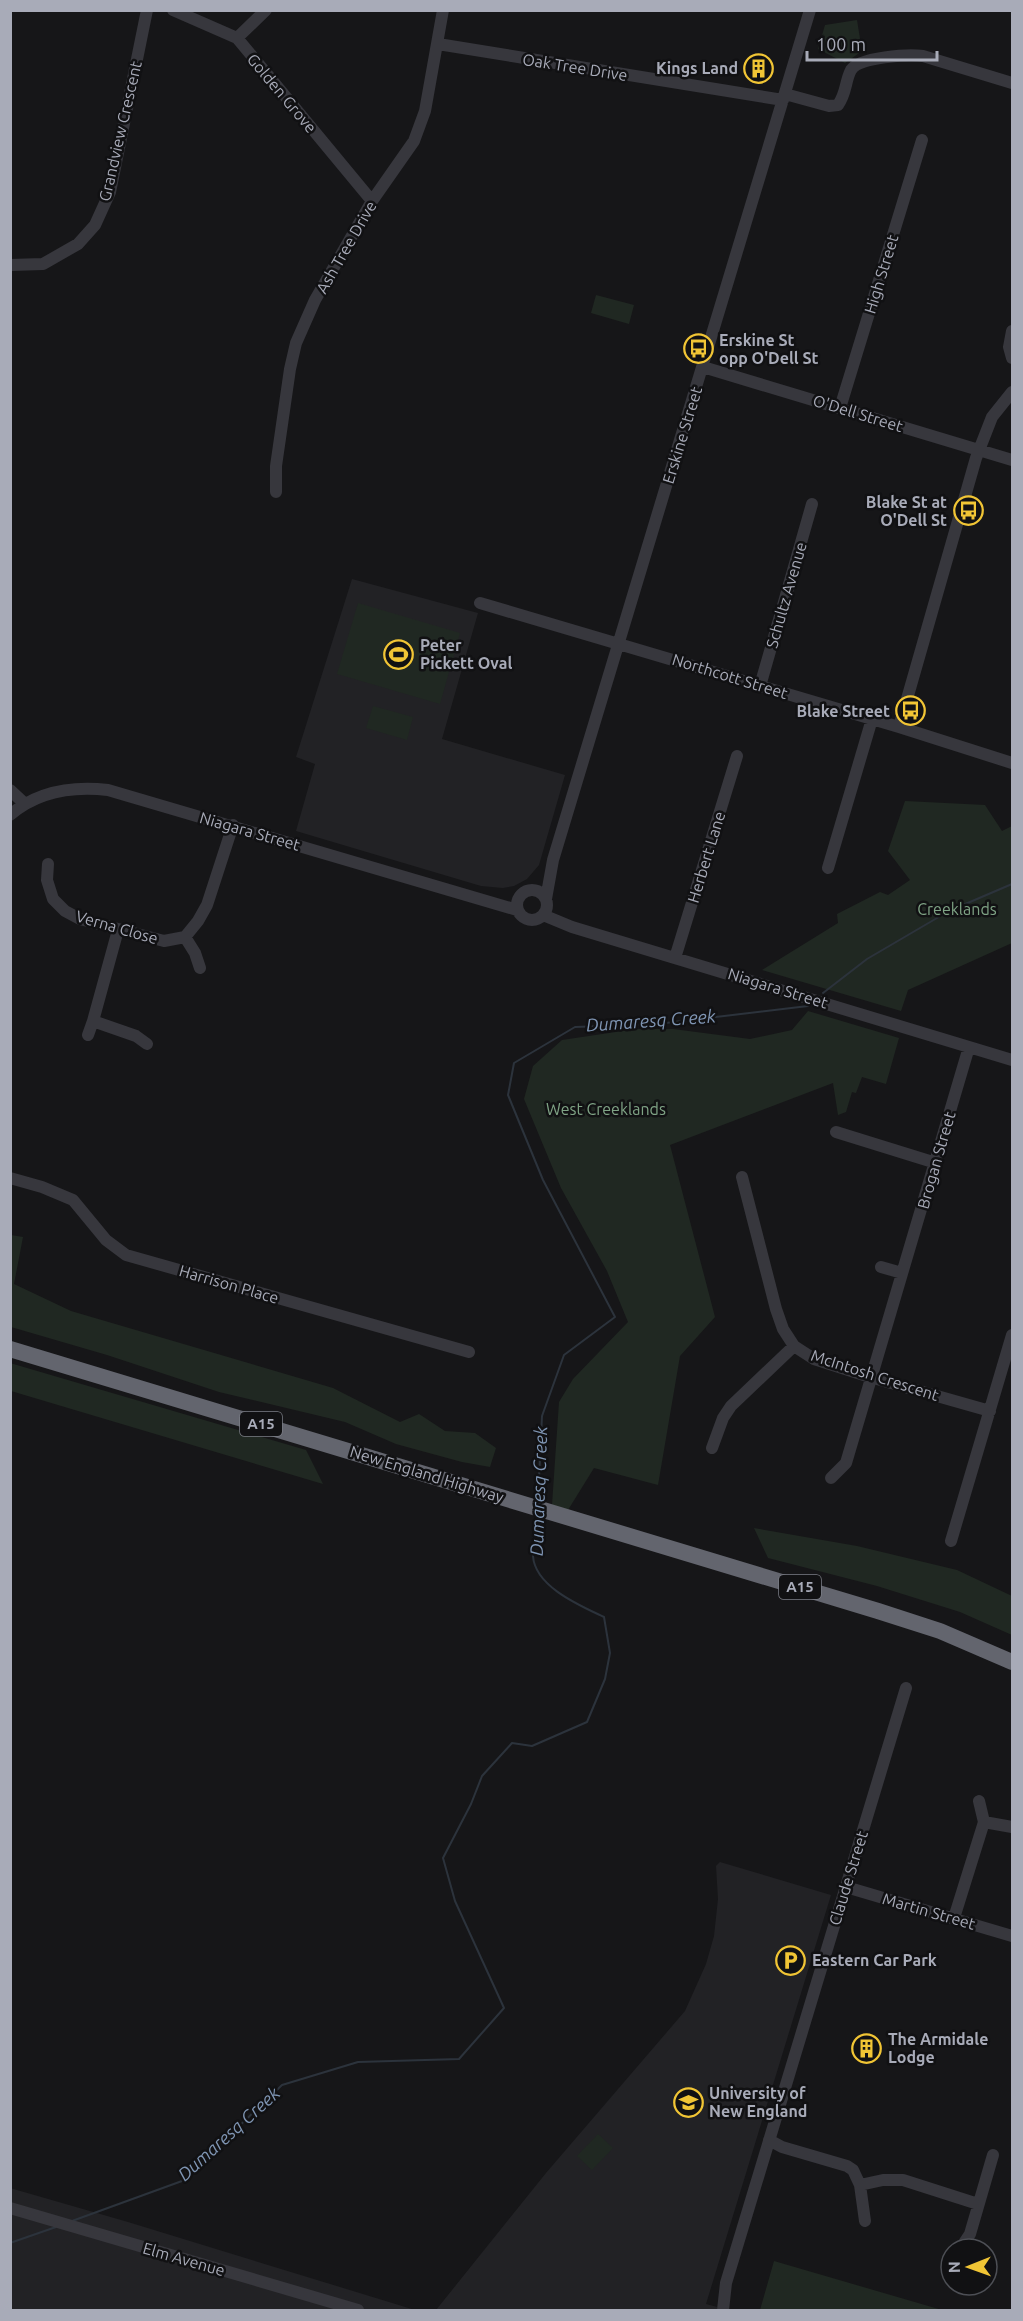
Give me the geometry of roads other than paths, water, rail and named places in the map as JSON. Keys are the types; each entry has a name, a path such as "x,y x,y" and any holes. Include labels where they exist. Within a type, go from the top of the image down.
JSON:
{"highway":[{"name":"New England Highway","path":"10,1349 920,1624 1012,1662"}],"street":[{"name":"Grandview Crescent","path":"10,265 43,264 78,244 95,225 110,192 147,10"},
{"name":"Golden Grove","path":"173,10 237,38 372,201"},
{"path":"237,38 266,10"},
{"name":"Ash Tree Drive","path":"276,492 276,466 296,343 315,300 372,201 414,141 425,111 443,10"},
{"name":"Erskine Street","path":"546,899 553,860 810,10"},
{"name":"Oak Tree Drive","path":"438,44 784,97 829,106 838,105 845,95 851,71 857,64 912,55 1012,83"},
{"name":"High Street","path":"840,408 922,140"},
{"path":"1012,331 1009,347 1012,358"},
{"name":"O'Dell Street","path":"703,367 1012,460"},
{"path":"899,727 979,450 992,417 1012,392"},
{"name":"Schultz Avenue","path":"760,686 813,504"},
{"name":"Northcott Street","path":"480,603 899,727 1012,763"},
{"path":"828,868 872,719"},
{"name":"Herbert Lane","path":"675,958 737,756"},
{"name":"Niagara Street","path":"10,815 40,796 57,791 86,788 108,790 517,910"},
{"path":"10,789 25,804"},
{"path":"200,969 195,953 185,937 207,905 233,825"},
{"name":"Erskine Street","path":"531,890 553,860"},
{"name":"Verna Close","path":"48,864 47,880 52,899 65,911 80,919 164,941 185,937"},
{"path":"531,890 540,892 546,899 543,915 538,919 528,920 517,910 519,896 531,890"},
{"name":"Niagara Street","path":"474,898 519,896"},
{"name":"Niagara Street","path":"543,915 572,927 1012,1060"},
{"path":"88,1035 118,930"},
{"path":"93,1021 136,1036 147,1044"},
{"name":"Brogan Street","path":"831,1479 846,1462 969,1047"},
{"path":"836,1132 936,1163"},
{"name":"McIntosh Crescent","path":"742,1177 776,1309 783,1329 794,1346 814,1359 990,1411"},
{"name":"Harrison Place","path":"10,1178 42,1187 73,1200 106,1240 126,1255 469,1352"},
{"path":"881,1267 902,1273"},
{"path":"951,1541 990,1411 1009,1360 1012,1335"},
{"path":"712,1448 723,1418 731,1406 794,1346"},
{"name":"Claude Street","path":"723,2310 726,2283 906,1688"},
{"path":"954,1918 984,1821 979,1801"},
{"path":"984,1821 1012,1827"},
{"name":"Martin Street","path":"846,1887 1012,1936"},
{"path":"769,2140 782,2147 846,2166 852,2170 860,2185 865,2221"},
{"path":"968,2237 993,2156"},
{"path":"860,2185 883,2180 903,2180 978,2204"},
{"name":"Elm Avenue","path":"10,2208 358,2310"}],"waterway":[{"name":"Dumaresq Creek","path":"823,993 867,959 949,911 1012,884"},
{"name":"Dumaresq Creek","path":"538,1500 542,1416 564,1355 615,1317 543,1180 508,1095 514,1063 575,1027 657,1024 808,1006"},
{"name":"Dumaresq Creek","path":"72,2221 182,2181 282,2085 358,2062 459,2059 504,2008 455,1901 443,1858 471,1804 482,1776 512,1743 532,1746 587,1722 605,1679 610,1653 604,1617 550,1586 536,1567 533,1546 537,1515"},
{"name":"Dumaresq Creek","path":"10,2243 56,2227"}],"place":[{"name":"Kings Land","path":"759,68"},
{"name":"Erskine St opp O'Dell St","path":"698,349"},
{"name":"Blake St at O'Dell St","path":"968,511"},
{"name":"Peter Pickett Oval","path":"399,654"},
{"name":"Blake Street","path":"911,711"},
{"name":"Eastern Car Park","path":"791,1960"},
{"name":"The Armidale Lodge","path":"867,2048"},
{"name":"University of New England","path":"688,2102"}],"park label":[{"name":"Creeklands","path":"957,909"},
{"name":"West Creeklands","path":"606,1109"}]}
